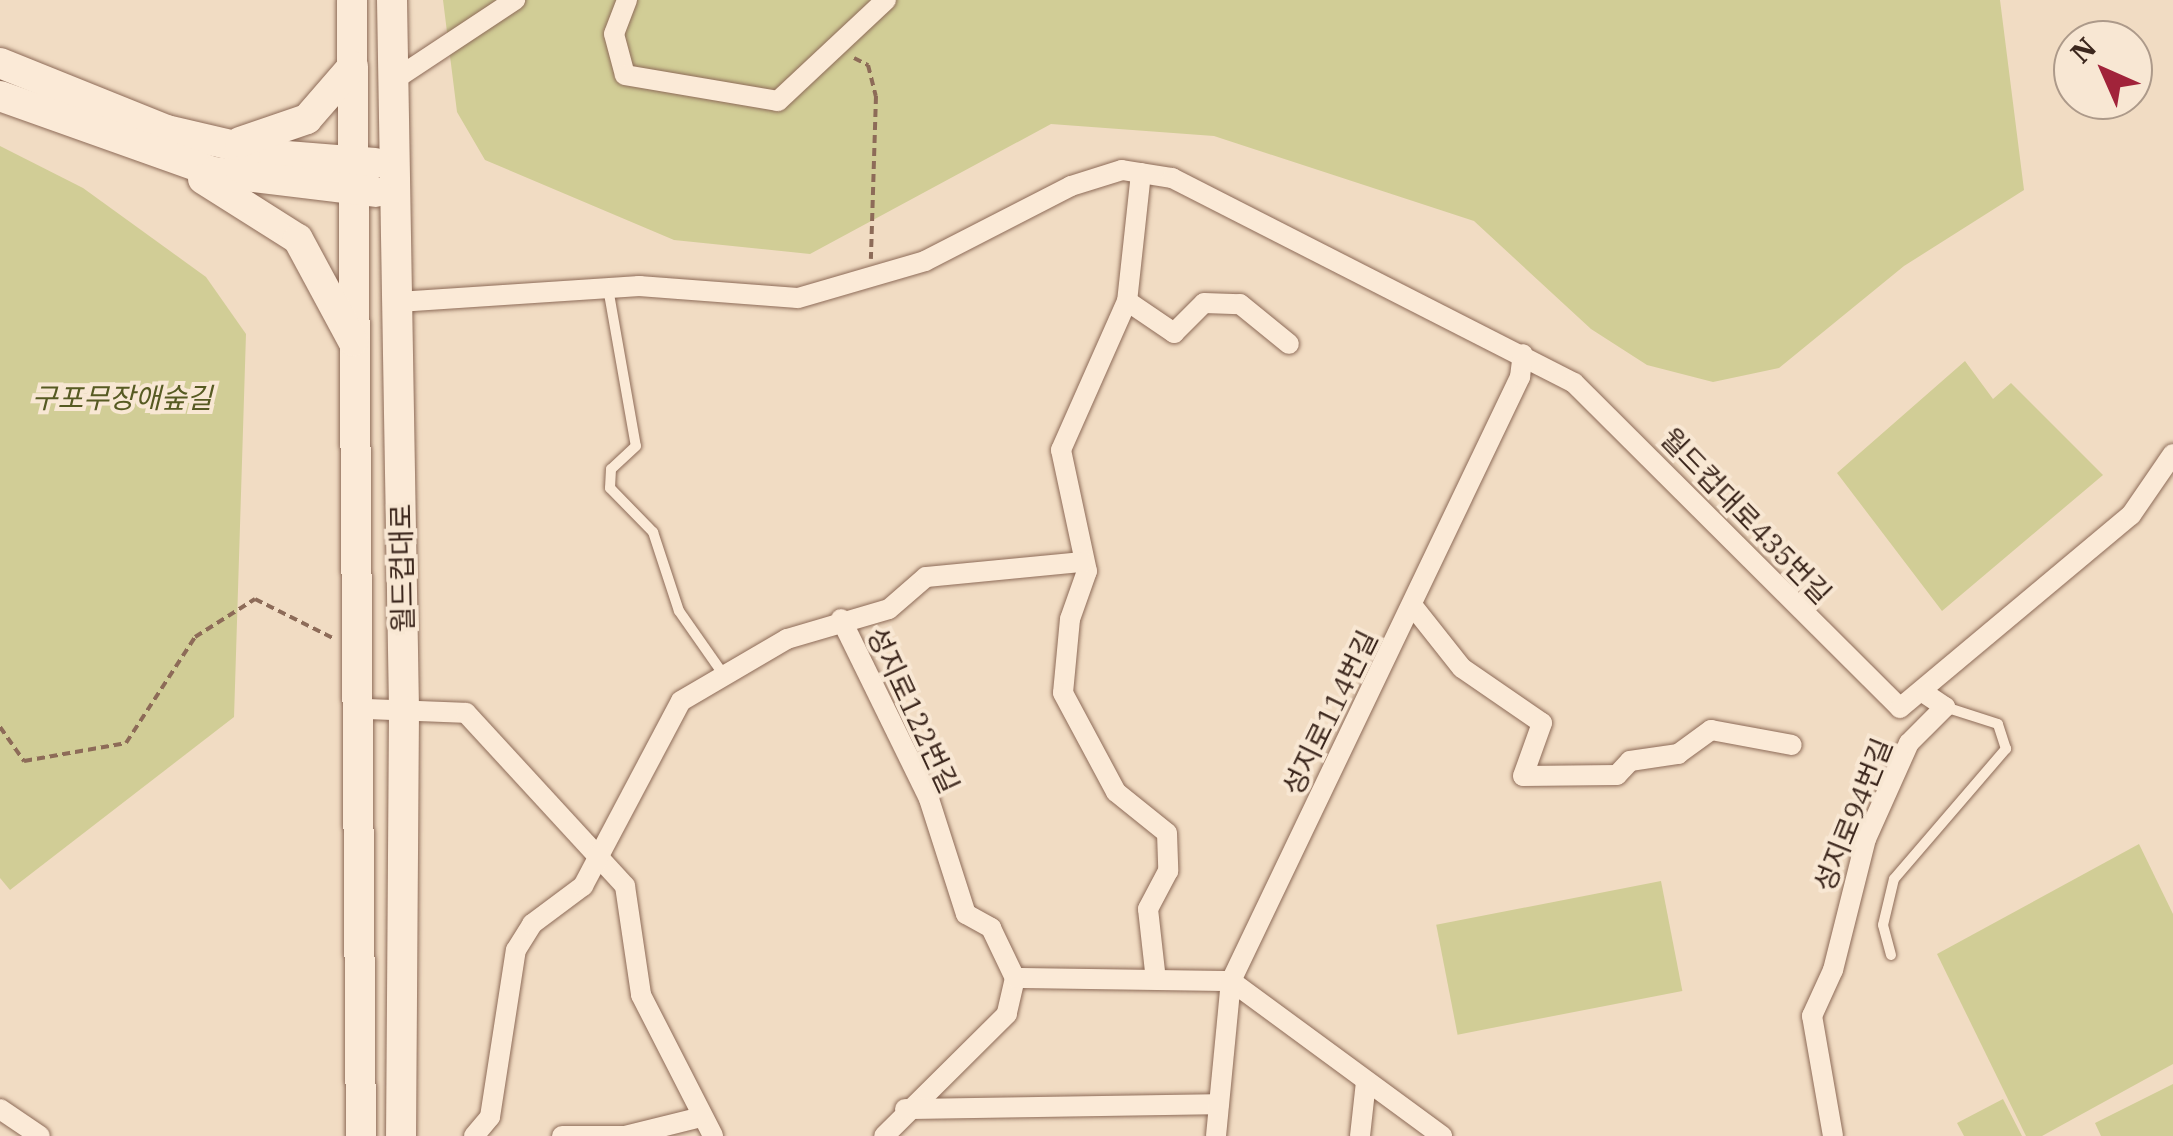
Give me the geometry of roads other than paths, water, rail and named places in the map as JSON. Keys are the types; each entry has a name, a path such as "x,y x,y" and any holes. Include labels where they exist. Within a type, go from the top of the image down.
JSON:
{"main road":[{"name":"월드컵대로","path":"352,0 364,709 361,1136"},
{"name":"월드컵대로","path":"392,0 404,711 401,1136"},
{"path":"0,63 224,144 357,177"},
{"path":"224,144 307,119 353,66"},
{"path":"0,96 160,158 298,240 360,358"},
{"path":"160,158 393,178"}],"street":[{"path":"391,82 515,0"},
{"path":"627,0 616,51 626,74 643,81 778,101 886,0"},
{"path":"1141,173 1127,301 1061,450 1076,494 1083,562 1063,692 1116,792 1166,833 1168,872 1148,909 1156,980"},
{"path":"398,302 608,287 798,298 856,288 1071,186 1141,173 1255,215 1522,354"},
{"path":"1127,301 1174,333 1204,302 1240,304 1289,344"},
{"name":"성지로114번길","path":"1216,1136 1231,982 1520,377 1522,354"},
{"name":"월드컵대로435번길","path":"1522,354 1574,382 1900,708 1936,701"},
{"name":"성지로94번길","path":"1833,1136 1812,1016 1866,840 1910,743 1936,701 2131,515 2173,454"},
{"path":"474,1136 490,1117 516,950 600,858 667,716 721,672 841,619 889,609 926,577 954,568 1083,562"},
{"path":"1412,605 1462,668 1542,723 1524,776 1617,775 1630,761 1678,754 1710,730 1792,745"},
{"name":"성지로122번길","path":"841,619 929,799 966,914 991,928 1016,978"},
{"path":"364,709 466,713 625,886 641,995 697,1118 712,1136"},
{"path":"884,1136 905,1109 1006,1014 1016,978 1231,982 1442,1136"},
{"path":"1360,1136 1366,1082"},
{"path":"905,1109 1219,1104"},
{"path":"0,1108 40,1136"},
{"path":"905,1109 908,1136"},
{"path":"562,1136 625,1136 697,1118"}],"lane":[{"path":"608,287 636,446 611,469 610,488 653,532 679,610 721,672"},
{"path":"1891,954 1884,925 1894,878 2006,749 1998,724 1936,701"}],"park label":[{"name":"구포무장애숲길","path":"122,398"}]}
